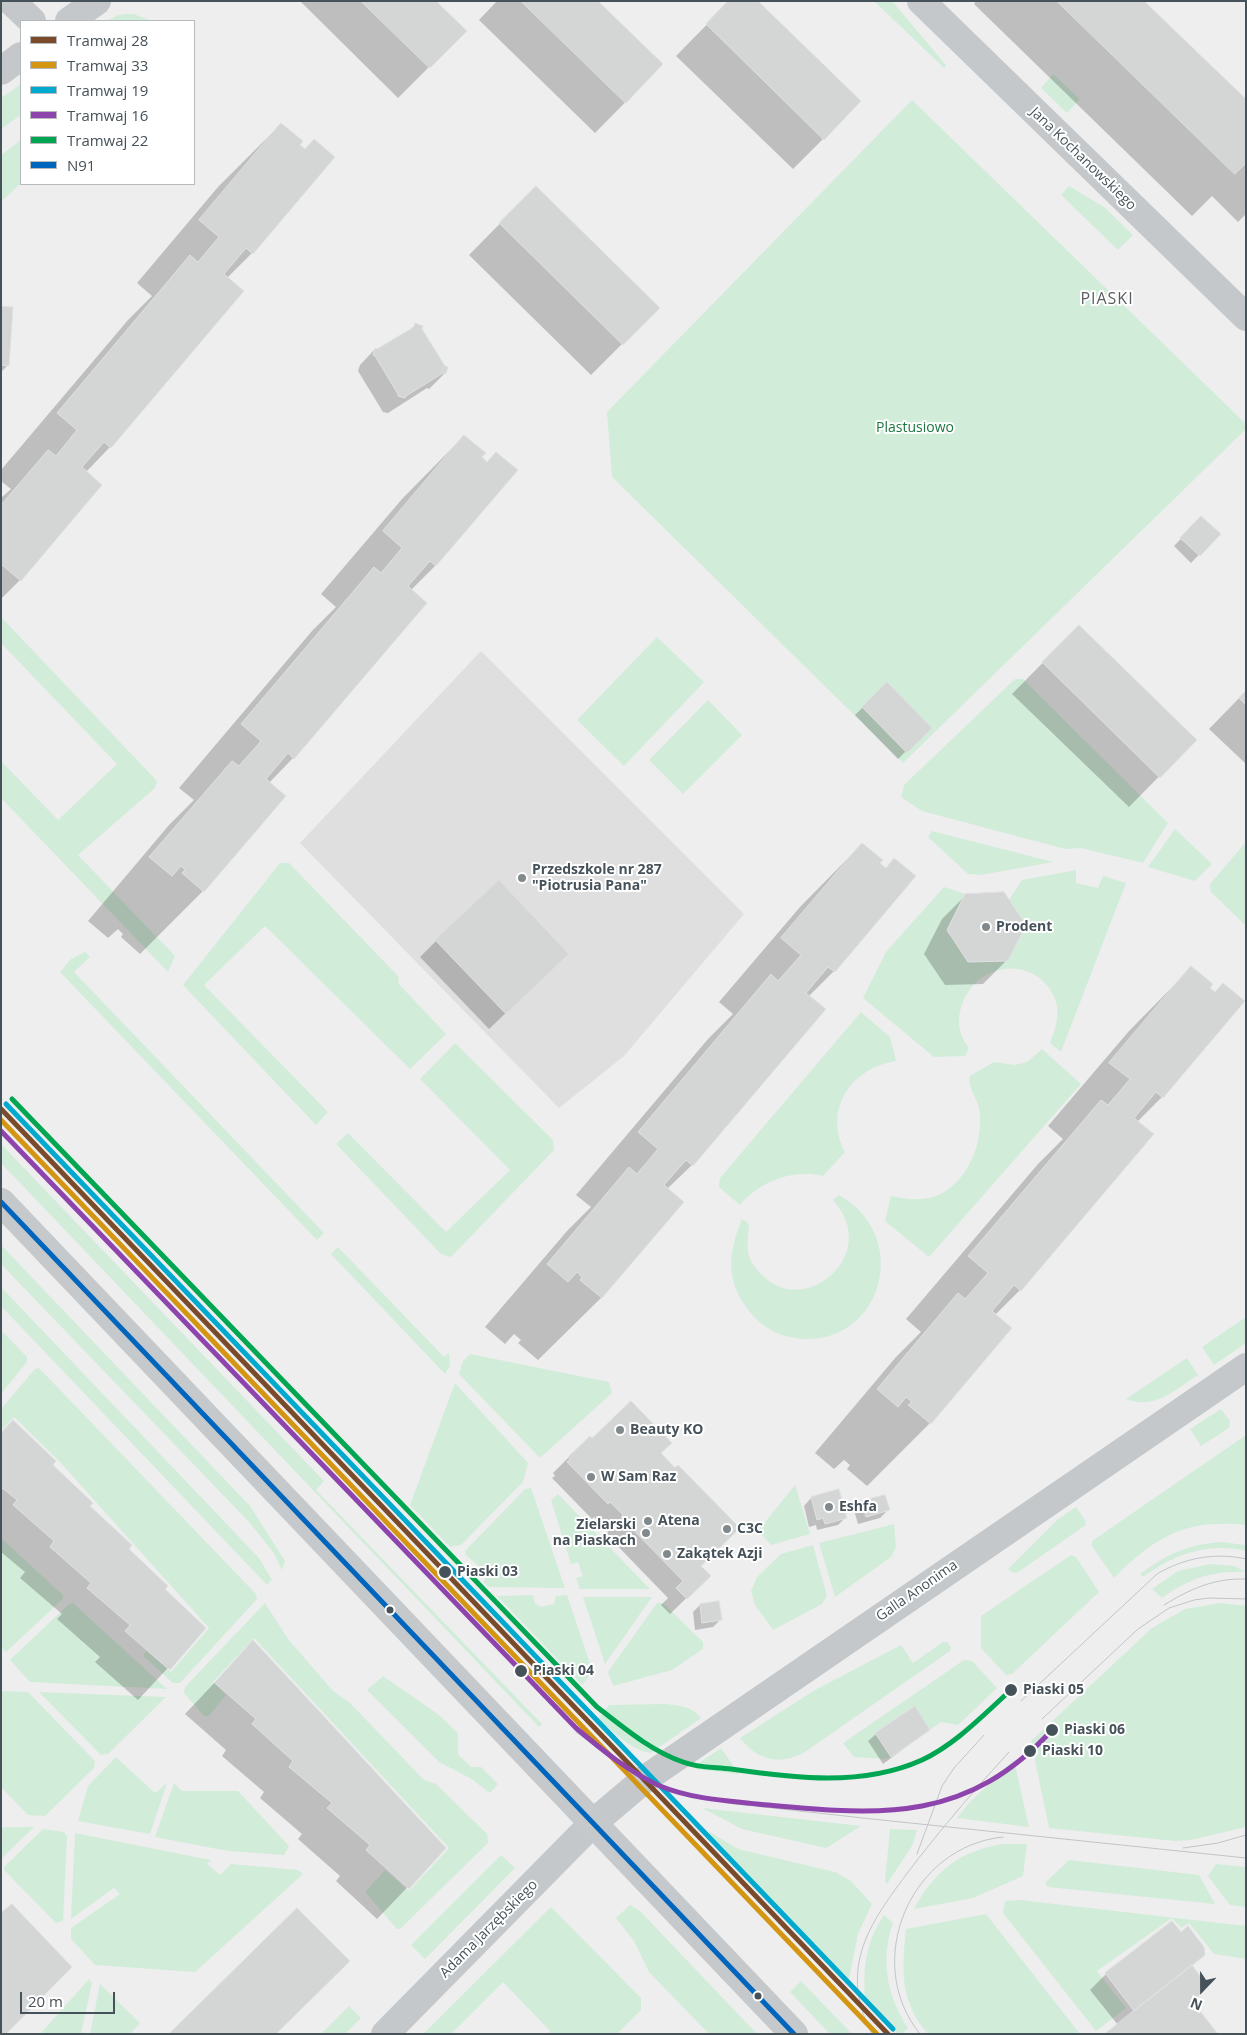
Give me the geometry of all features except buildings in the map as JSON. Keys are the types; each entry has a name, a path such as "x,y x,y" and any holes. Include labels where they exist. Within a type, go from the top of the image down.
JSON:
{"main road":[{"path":"1,1202 794,2034"}],"street":[{"path":"11,1 31,20"},
{"path":"70,20 97,1"},
{"name":"Jana Kochanowskiego","path":"920,1 1246,317"},
{"path":"1,71 20,57"},
{"name":"Galla Anonima","path":"593,1823 661,1767 1246,1367"},
{"name":"Adama Jarzębskiego","path":"385,2034 593,1823"}],"shaded area":[{"name":"Przedszkole nr 287 \"Piotrusia Pana\"","path":"481,651 744,914 624,1056 559,1108 300,843"}],"green space":[{"path":"874,1 892,1 946,65 944,68"},
{"path":"134,14 149,20 109,20 118,15"},
{"path":"1053,74 1080,99 1067,113 1041,88"},
{"path":"20,85 20,116 1,129 1,98"},
{"name":"Plastusiowo","path":"912,100 1246,424 1246,429 903,763 612,477 607,412"},
{"path":"20,141 20,184 1,202 1,155"},
{"path":"1069,186 1104,207 1133,235 1118,250 1061,195"},
{"path":"1,617 157,781 155,788 78,855 175,956 168,972 1,798 1,761 58,820 117,764 1,643"},
{"path":"657,637 704,682 624,766 577,720"},
{"path":"1015,679 1023,679 1168,823 1143,863 1081,848 1065,849 922,811 901,797 904,785"},
{"path":"708,700 742,735 683,794 649,760"},
{"path":"1175,829 1212,864 1195,881 1148,867"},
{"path":"932,831 1053,862 981,875 968,874 928,837"},
{"path":"1246,842 1246,926 1211,892 1210,884"},
{"path":"280,863 289,863 399,977 398,983 446,1034 410,1069 265,926 204,985 328,1112 316,1125 183,985"},
{"path":"1076,870 1076,883 1098,888 1103,876 1126,883 1061,1052 1050,1043 1057,1018 1056,1002 1048,987 1038,977 1025,971 1011,969 996,971 983,977 972,988 963,1002 959,1014 960,1031 969,1048 965,1056 934,1057 863,998 886,952 944,887 965,894 947,930 969,962 1008,961 1026,925 1009,900 1022,880"},
{"path":"85,952 90,957 74,972 324,1233 317,1240 60,972 71,959"},
{"path":"861,1012 890,1037 896,1061 880,1065 866,1072 845,1093 837,1121 839,1136 845,1152 823,1176 800,1174 778,1179 757,1189 740,1205 719,1187 720,1178"},
{"path":"455,1043 553,1140 554,1150 451,1257 441,1254 336,1144 348,1133 446,1232 510,1170 420,1079"},
{"path":"1042,1049 1081,1084 929,1257 885,1221 891,1196 912,1199 933,1197 955,1183 971,1161 979,1135 979,1108 971,1088 970,1076 994,1062 1015,1065 1027,1062"},
{"path":"1,1144 324,1481 316,1490 542,1724 539,1727 1,1163"},
{"path":"839,1195 861,1213 875,1235 881,1259 879,1283 869,1305 854,1323 832,1335 805,1339 787,1337 772,1331 752,1315 740,1297 732,1276 732,1253 742,1219 749,1224 748,1251 761,1274 778,1286 797,1290 815,1285 831,1275 843,1260 849,1241 846,1221 833,1200"},
{"path":"1,1245 250,1506 285,1561 282,1570 273,1552 249,1522 1,1264"},
{"path":"338,1247 444,1357 449,1353 450,1366 445,1374 331,1254"},
{"path":"1,1287 259,1558 272,1580 267,1585 1,1306"},
{"path":"1246,1317 1246,1343 1214,1365 1202,1347"},
{"path":"1,1330 27,1357 27,1362 1,1394"},
{"path":"470,1354 609,1382 612,1393 540,1458 459,1374 463,1361"},
{"path":"1187,1358 1198,1375 1181,1387 1164,1397 1146,1402 1126,1399"},
{"path":"39,1368 256,1594 257,1599 180,1683 173,1683 143,1656 146,1651 171,1672 209,1628 60,1462 14,1417 1,1431 1,1409 35,1369"},
{"path":"455,1383 528,1463 523,1482 461,1545 450,1547 410,1505"},
{"path":"1221,1409 1230,1421 1229,1428 1201,1446 1190,1429"},
{"path":"1246,1435 1246,1525 1206,1525 1189,1528 1173,1534 1158,1541 1144,1551 1114,1578 1092,1546 1092,1541"},
{"path":"795,1485 810,1534 771,1545 758,1531"},
{"path":"531,1488 565,1588 488,1587 483,1581 489,1575 465,1554 466,1550 525,1489"},
{"path":"558,1494 650,1589 580,1589 576,1578 583,1576 578,1562 571,1564 551,1500"},
{"path":"1076,1507 1085,1520 1086,1525 1018,1572 1013,1573 1008,1569 1057,1520"},
{"path":"894,1524 896,1547 891,1557 835,1597 819,1543"},
{"path":"1,1538 63,1595 63,1599 6,1652 1,1647"},
{"path":"1220,1542 1246,1545 1246,1551 1218,1548 1204,1549 1167,1562 1143,1577 1140,1574 1168,1556 1187,1548"},
{"path":"813,1545 827,1596 822,1604 773,1630 755,1605 751,1591 757,1577 781,1554"},
{"path":"1071,1555 1076,1557 1099,1592 1012,1674 1006,1675 981,1648 981,1616"},
{"path":"1211,1564 1234,1566 1246,1572 1212,1574 1201,1577 1171,1591 1162,1598 1152,1589 1178,1571"},
{"path":"533,1595 535,1603 541,1607 554,1604 556,1596 567,1595 593,1672 582,1685 497,1596"},
{"path":"583,1597 652,1597 605,1664"},
{"path":"73,1603 167,1689 30,1682 10,1660 69,1604"},
{"path":"265,1603 288,1639 333,1691 350,1703 424,1780 436,1784 487,1834 488,1843 400,1929 397,1929 365,1892 385,1870 409,1891 449,1848 254,1638 213,1682 226,1695 209,1716 204,1716 184,1693 185,1687"},
{"path":"657,1603 663,1603 703,1642 703,1649 672,1670 613,1686 608,1672"},
{"path":"1220,1603 1246,1606 1246,1827 1191,1840 1175,1841 1049,1828 1031,1741 1152,1628 1185,1609"},
{"path":"943,1642 947,1642 951,1647 950,1651 802,1754 776,1760 768,1758 754,1751 740,1738 815,1690 901,1645 913,1663"},
{"path":"964,1660 972,1661 997,1688 958,1725 941,1722 930,1730 914,1706 875,1733 891,1757 886,1759 854,1757 843,1743"},
{"path":"383,1676 439,1715 458,1733 458,1754 471,1767 481,1767 498,1784 490,1793 470,1778 439,1762 367,1690"},
{"path":"1,1691 28,1692 95,1761 94,1768 45,1816 28,1815 1,1787"},
{"path":"39,1692 166,1697 108,1754 101,1755"},
{"path":"665,1704 690,1709 701,1718 651,1753 630,1745 598,1719 609,1705"},
{"path":"721,1748 739,1774 696,1769 695,1766"},
{"path":"116,1757 155,1793 167,1783 150,1834 78,1821 88,1786"},
{"path":"1014,1760 1029,1827 957,1818 969,1803"},
{"path":"174,1783 182,1791 238,1791 289,1846 284,1855 228,1851 155,1837"},
{"path":"702,1808 861,1826 826,1848 742,1829"},
{"path":"34,1827 1,1859 1,1828"},
{"path":"43,1829 64,1832 67,1836 63,1921 56,1923 4,1870 4,1867"},
{"path":"890,1829 917,1830 912,1846 887,1884 885,1881"},
{"path":"710,1832 738,1849 835,1872 851,1881 872,1904 858,1934 849,1979 847,1980 708,1834"},
{"path":"75,1833 211,1860 207,1864 220,1875 231,1864 298,1870 303,1874 195,1972 95,1965 71,1939 71,1928 120,1894 114,1888 71,1919"},
{"path":"1003,1844 1027,1844 1023,1876 973,1898 914,1909 931,1883 950,1864 974,1852"},
{"path":"501,1855 515,1868 425,1959 411,1945"},
{"path":"1069,1860 1199,1875 1215,1904 1048,1887 1045,1883"},
{"path":"1216,1864 1246,1867 1246,1907 1230,1905 1208,1876"},
{"path":"1020,1900 1246,1926 1246,1959 1214,1954 1189,1923 1181,1928 1172,1918 1097,1971 1126,2008 1096,2031 1003,1913 1005,1901"},
{"path":"630,1905 640,1911 757,2034 709,2034 649,1972 634,1941 616,1918"},
{"path":"551,1907 641,1998 641,2010 617,2034 548,2034 550,2031 503,1982 451,2034 423,2034"},
{"path":"986,1914 1080,2034 928,2034 919,2022 907,1997 904,1971 906,1929"},
{"path":"884,1915 893,1923 889,1937 886,1964 895,2003 908,2028 902,2034 898,2034 865,1998 865,1965 867,1955 873,1935"},
{"path":"89,1979 92,1983 81,2034 40,2034"},
{"path":"801,1981 852,2034 830,2034 790,1992"},
{"path":"100,1984 140,2023 130,2034 90,2034"},
{"path":"349,2006 361,2018 345,2034 321,2034"}],"tram line":[{"name":"22","path":"12,1099 597,1707 628,1731 660,1752 689,1764 779,1775 828,1778 876,1774 899,1769 922,1760 946,1746 1011,1690"},
{"name":"19","path":"6,1104 893,2029"},
{"name":"28","path":"1,1109 888,2034"},
{"name":"33","path":"1,1120 877,2034"},
{"name":"16","path":"1,1131 576,1728 637,1774 673,1791 713,1799 810,1809 887,1810 922,1806 956,1797 989,1782 1021,1759 1053,1729"},
{"path":"1021,1701 1157,1574 1189,1560 1211,1556 1246,1559"},
{"path":"1164,1605 1183,1594 1203,1586 1223,1580 1246,1579"},
{"path":"1042,1719 1138,1629 1169,1608 1194,1600 1209,1598 1246,1599"},
{"path":"576,1732 617,1762 659,1787 688,1796 727,1803 1246,1858"},
{"path":"917,1854 942,1786 954,1768 984,1735"},
{"path":"872,2034 861,2008 857,1984 859,1961 865,1940 888,1899 918,1859 1009,1752"},
{"path":"1183,1848 1218,1843 1246,1835"},
{"path":"920,2034 903,2005 895,1974 896,1942 905,1912 921,1884 943,1861 971,1845 1003,1837"}],"transit line":[{"name":"N91","path":"1,1202 794,2034"}],"place":[{"name":"Przedszkole nr 287 \"Piotrusia Pana\"","path":"522,878"},
{"name":"Prodent","path":"986,927"},
{"name":"Beauty KO","path":"620,1430"},
{"name":"W Sam Raz","path":"591,1477"},
{"name":"Eshfa","path":"829,1507"},
{"name":"Atena","path":"648,1521"},
{"name":"C3C","path":"727,1529"},
{"name":"Zielarski na Piaskach","path":"646,1533"},
{"name":"Zakątek Azji","path":"667,1554"},
{"name":"Piaski 03","path":"445,1572"},
{"name":"Piaski 04","path":"521,1671"},
{"name":"Piaski 05","path":"1011,1690"},
{"name":"Piaski 06","path":"1052,1730"},
{"name":"Piaski 10","path":"1030,1751"}],"district":[{"name":"PIASKI","path":"1107,299"}]}
